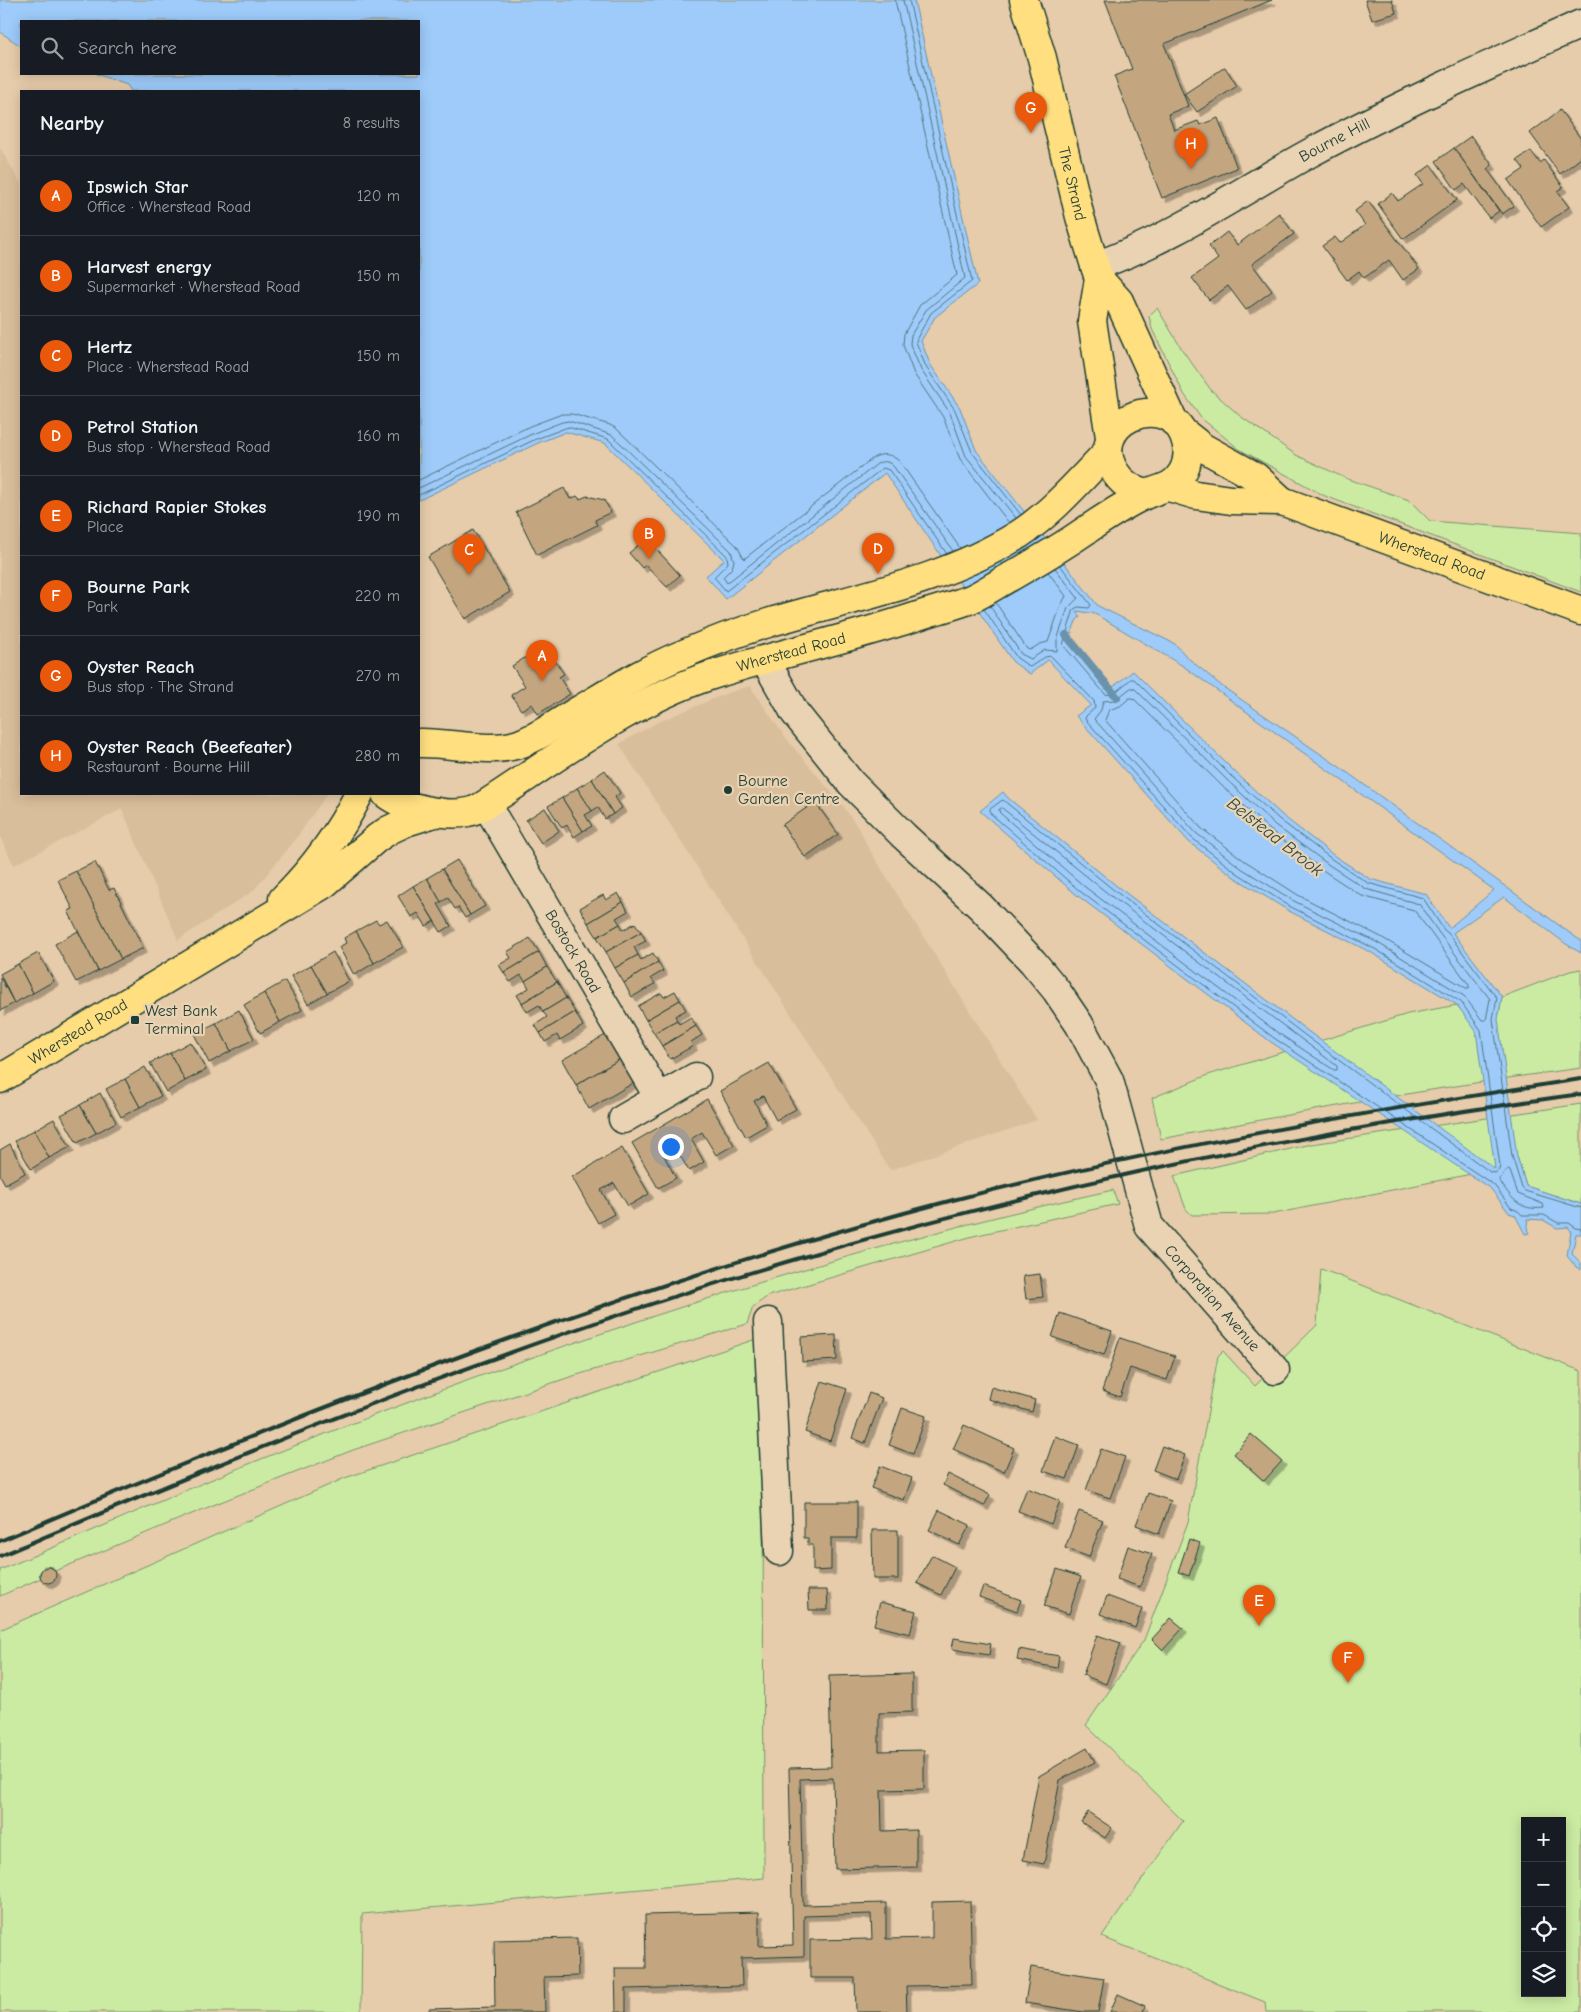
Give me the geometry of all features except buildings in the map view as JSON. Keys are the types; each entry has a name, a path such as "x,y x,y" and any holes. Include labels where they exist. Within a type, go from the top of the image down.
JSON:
{"main road":[{"name":"The Strand","path":"1024,0 1042,58 1080,217 1097,272 1119,301 1178,427"},
{"name":"The Strand","path":"1097,272 1092,320 1109,444"},
{"name":"Wherstead Road","path":"387,795 404,804 438,812 471,812 604,727 679,688 765,660 890,626 971,598 1158,490 1182,474 1187,461 1188,445 1178,427 1162,415 1148,412 1135,415 1116,428 1109,444 1046,513 1019,534 952,570 864,598 767,623 679,655 624,683 539,734 518,744 486,747 420,743"},
{"path":"1178,427 1202,447 1256,477 1282,501"},
{"path":"1109,444 1111,466 1118,478 1135,491 1158,490 1231,500 1282,501"},
{"name":"Wherstead Road","path":"1282,501 1581,611"},
{"name":"Wherstead Road","path":"259,924 311,867 350,813 359,795"},
{"name":"Wherstead Road","path":"0,1078 324,884 377,838 389,830 406,822 438,812"}],"street":[{"name":"Bourne Hill","path":"1097,272 1344,135 1487,66 1581,24"},
{"name":"Corporation Avenue","path":"765,660 795,713 851,783 904,836 981,907 1033,962 1056,990 1079,1024 1109,1080 1149,1226 1275,1370"},
{"name":"Bostock Road","path":"486,804 659,1098"},
{"path":"623,1120 696,1077"},
{"path":"768,1322 779,1551"}],"shaded area":[{"path":"0,148 20,182 20,795 326,795 295,840 253,891 178,940 122,809 14,865 0,837"},
{"path":"750,686 785,737 843,806 861,832 868,847 1037,1120 890,1170 619,744 658,722 725,694"}],"green space":[{"path":"1157,308 1183,351 1211,390 1240,416 1296,455 1345,478 1409,500 1430,521 1581,533 1581,592 1325,496 1239,449 1201,418 1184,394 1152,329 1149,316"},
{"path":"1581,969 1581,1068 1423,1091 1161,1139 1152,1098 1208,1075 1408,1014 1457,1005 1477,1031 1498,1018 1502,997 1570,971"},
{"path":"1581,1104 1581,1204 1526,1186 1517,1156 1496,1169 1273,1214 1192,1215 1186,1209 1174,1176 1312,1144"},
{"path":"1113,1190 1118,1204 973,1236 768,1296 753,1307 747,1324 570,1377 353,1450 218,1503 55,1571 53,1567 44,1566 39,1574 41,1578 0,1596 0,1570 289,1448 491,1372 696,1302 799,1271 903,1241"},
{"path":"1321,1269 1581,1371 1581,2012 1266,2012 1265,2002 1102,1937 1183,1821 1086,1725 1144,1640 1188,1522 1218,1356 1223,1351 1255,1386 1317,1325"},
{"path":"759,1338 763,1468 764,1878 362,1914 361,2012 0,2012 0,1630 345,1478"}],"water":[{"path":"0,0 914,0 978,284 935,317 921,341 930,364 960,408 976,450 1098,606 1175,644 1188,658 1223,687 1341,768 1581,941 1581,953 1566,944 1504,897 1453,933 1502,997 1498,1019 1517,1156 1526,1186 1581,1204 1581,1234 1576,1234 1572,1254 1581,1263 1581,1270 1567,1256 1571,1231 1568,1227 1557,1228 1543,1220 1527,1219 1529,1233 1525,1234 1515,1215 1509,1213 1491,1189 1271,1042 1078,896 980,811 1003,792 1118,887 1309,1032 1495,1169 1476,1031 1457,1005 1372,953 1289,911 1234,877 1189,842 1076,716 1091,705 1048,660 1030,674 1013,662 885,473 726,599 706,576 724,560 605,443 566,432 538,443 420,500 420,90 130,90 127,85 99,75 420,75 420,20 20,20 20,45 0,32","holes":["1077,611 1095,614 1183,666 1494,890 1449,928 1426,894 1370,879 1336,857 1283,816 1235,772 1133,671 1109,690 1068,643 1076,621 1080,617"]}],"waterway":[{"name":"Belstead Brook","path":"1066,635 1117,697"}],"railway":[{"path":"0,1541 234,1444 471,1352 710,1270 831,1234 953,1200 1109,1163 1344,1117 1581,1079"},
{"path":"0,1556 302,1431 506,1354 713,1284 817,1253 1006,1203 1196,1160 1388,1123 1581,1094"}],"place":[{"name":"Oyster Reach","path":"1031,133"},
{"name":"Oyster Reach (Beefeater)","path":"1191,169"},
{"name":"Harvest energy","path":"649,559"},
{"name":"Petrol Station","path":"878,574"},
{"name":"Hertz","path":"469,575"},
{"name":"Ipswich Star","path":"542,681"},
{"name":"Bourne Garden Centre","path":"728,790"},
{"name":"West Bank Terminal","path":"135,1020"},
{"name":"Richard Rapier Stokes","path":"1259,1626"},
{"name":"Bourne Park","path":"1348,1683"}]}
